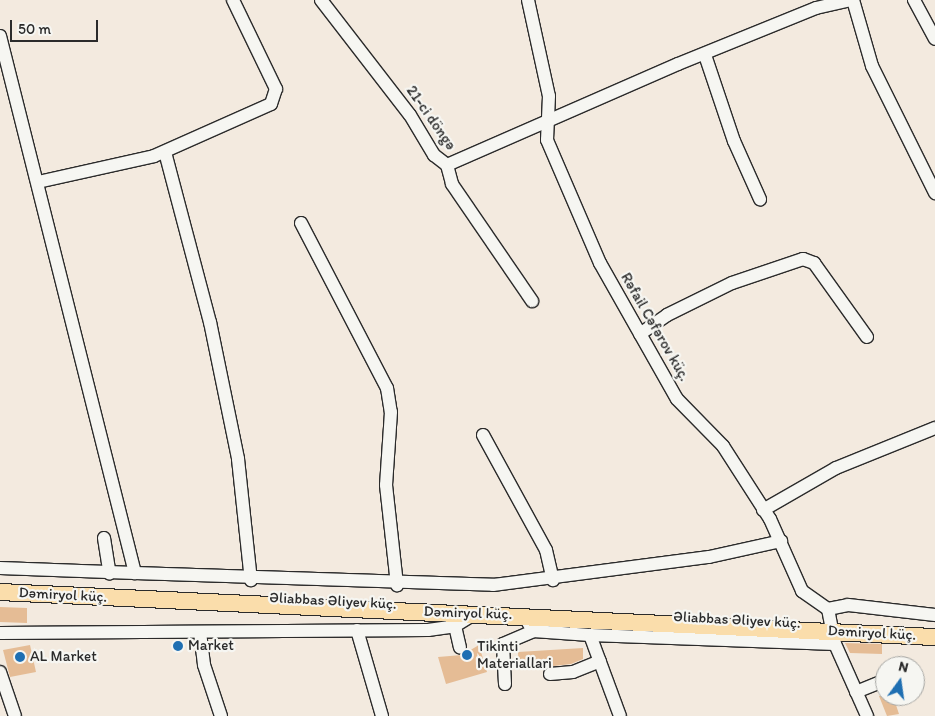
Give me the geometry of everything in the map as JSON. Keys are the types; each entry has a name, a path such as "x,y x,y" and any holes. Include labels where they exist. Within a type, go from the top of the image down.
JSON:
{"main road":[{"name":"Əliabbas Əliyev küç.","path":"0,586 832,627 935,629"},
{"name":"Dəmiryol küç.","path":"0,592 474,614 832,627 935,636"}],"street":[{"path":"38,182 164,152 263,108 276,96 233,0"},
{"name":"21-ci döngə","path":"322,0 410,115 434,155 447,165 463,162 547,118 816,8 852,0"},
{"name":"Rəfail Cəfərov küç.","path":"528,0 549,96 547,140 589,238 640,334 678,399 723,446 781,541 802,591 832,627"},
{"path":"852,0 872,66 935,193"},
{"path":"914,0 935,39"},
{"path":"0,36 135,573"},
{"path":"705,55 734,141 760,199"},
{"path":"164,152 210,322 238,459 251,580"},
{"path":"447,165 452,184 532,301"},
{"path":"302,223 387,388 391,412 386,485 396,585"},
{"path":"640,334 667,315 732,283 803,259 814,263 867,337"},
{"path":"763,510 836,468 935,428"},
{"path":"483,435 546,550 553,580"},
{"path":"104,538 110,574"},
{"path":"0,568 396,585 553,580 738,552 781,541"},
{"path":"832,627 848,605 935,614"},
{"path":"0,633 357,630 455,626 474,614"},
{"path":"524,615 533,631"},
{"path":"455,626 460,647"},
{"path":"505,684 503,644 533,631 590,635 832,627"},
{"path":"832,627 867,716"},
{"path":"357,630 382,716"},
{"path":"200,632 204,665 221,716"},
{"path":"590,635 620,716"},
{"path":"550,674 573,672 600,661"},
{"path":"0,672 15,716"},
{"path":"856,692 875,684"}],"building":[{"path":"0,607 27,608 27,623 0,622"},
{"path":"845,643 882,644 882,654 850,653"},
{"path":"30,645 36,672 10,677 3,650"},
{"path":"479,645 487,672 446,684 438,657 462,655"},
{"path":"583,648 583,659 571,664 519,670 518,652"},
{"path":"883,706 896,706 899,714 887,716"}],"place":[{"name":"Market","path":"178,646"},
{"name":"Tikinti Materiallari","path":"467,655"},
{"name":"AL Market","path":"20,657"}]}
